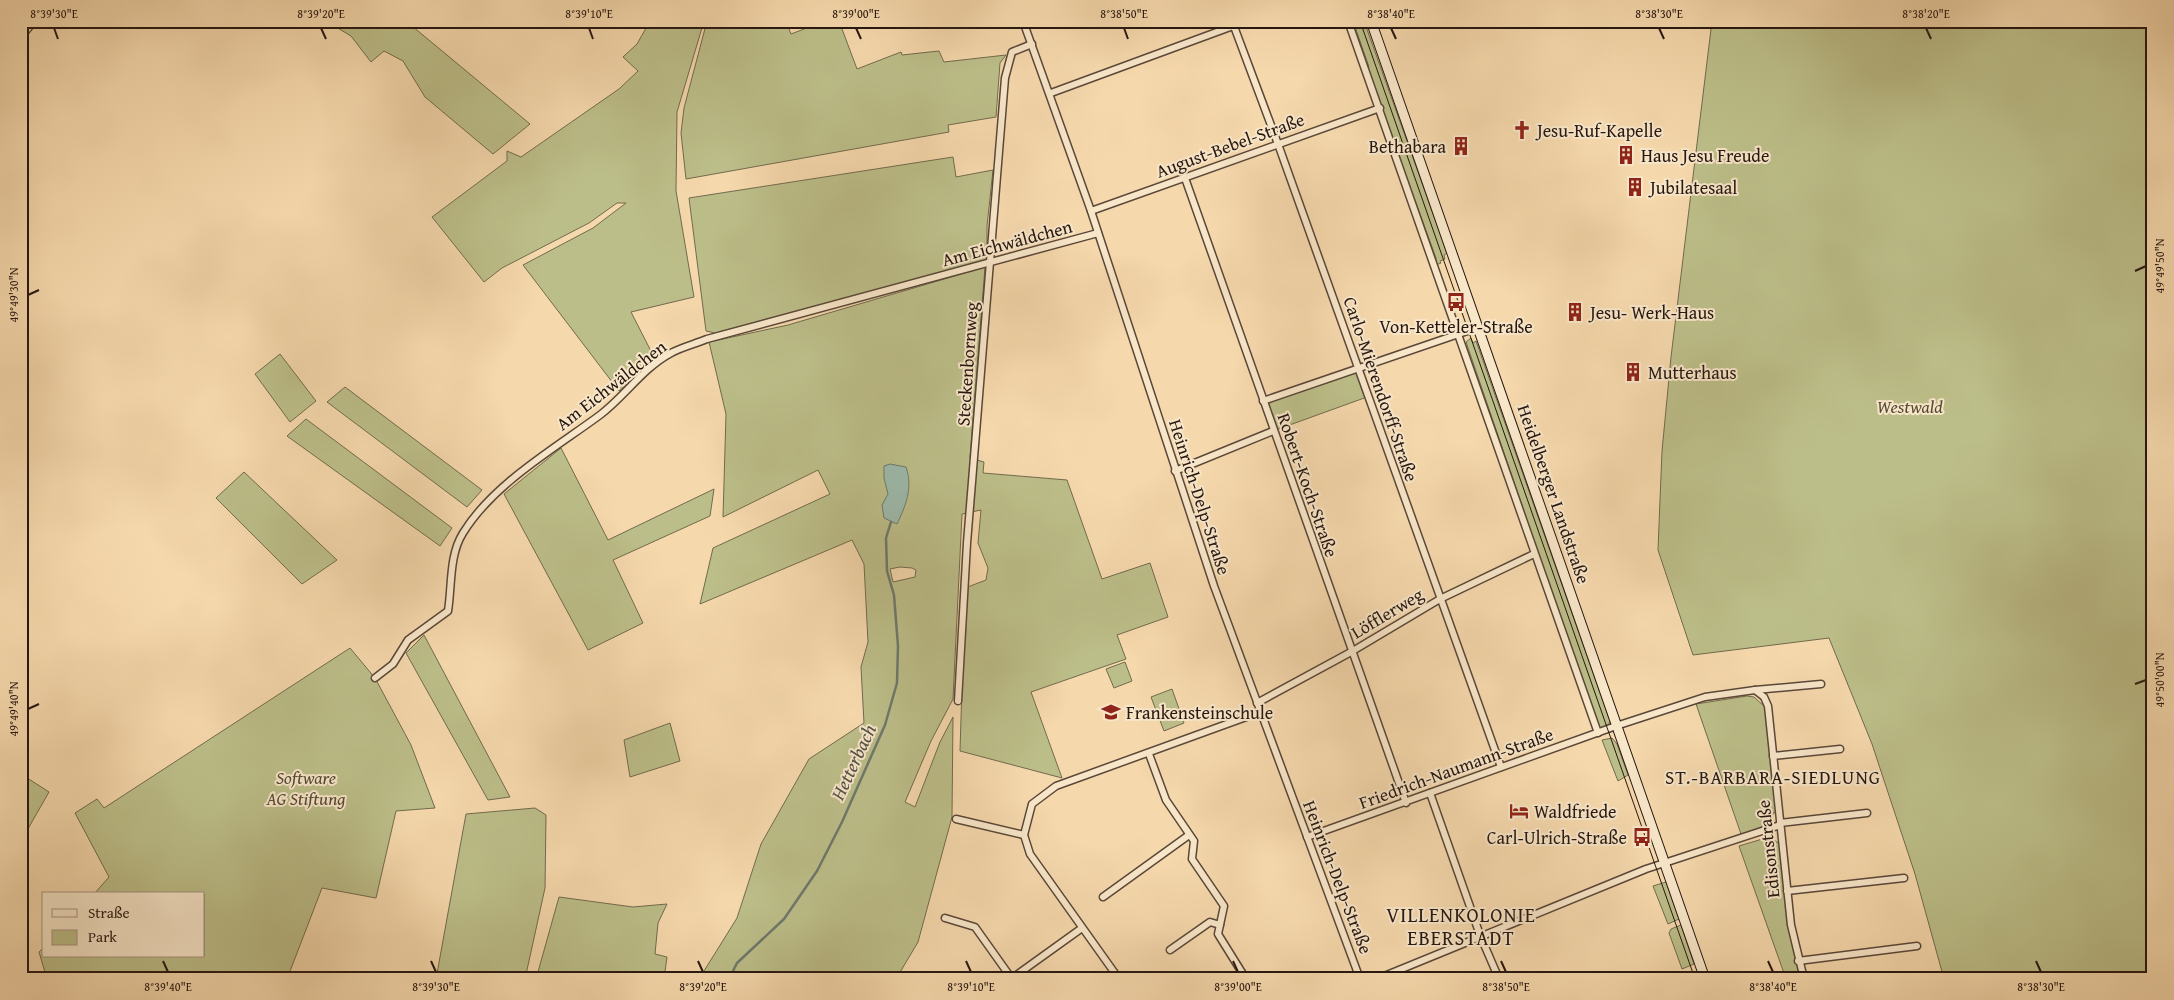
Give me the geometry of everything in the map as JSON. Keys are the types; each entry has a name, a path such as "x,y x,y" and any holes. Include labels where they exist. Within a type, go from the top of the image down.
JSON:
{"street":[{"path":"21,37 34,21"},
{"name":"Heinrich-Delp-Straße","path":"1023,21 1051,94 1091,211 1175,471 1260,712 1360,979"},
{"path":"1348,21 1598,733"},
{"name":"Heidelberger Landstraße","path":"1371,21 1705,979"},
{"path":"1051,94 1233,24"},
{"name":"Carlo-Mierendorff-Straße","path":"1233,24 1278,144 1501,768"},
{"name":"Steckenbornweg","path":"958,701 967,543 1004,78 1012,52 1032,44"},
{"name":"August-Bebel-Straße","path":"1091,211 1380,108"},
{"name":"Robert-Koch-Straße","path":"1185,178 1262,401 1406,802"},
{"name":"Am Eichwäldchen","path":"375,678 393,664 408,640 448,611 455,554 462,534 478,513 528,468 604,411 652,367 671,353 707,339 1098,233"},
{"path":"1262,401 1479,327"},
{"path":"1175,471 1273,431"},
{"name":"Löfflerweg","path":"1257,703 1351,652 1440,599 1534,554"},
{"path":"1616,726 1705,697 1821,684"},
{"name":"Edisonstraße","path":"1755,690 1764,697 1768,706 1787,891 1798,960 1804,979"},
{"path":"1119,979 1030,854 1024,836 1032,804 1056,786 1150,754 1260,712"},
{"name":"Friedrich-Naumann-Straße","path":"1307,837 1616,726"},
{"path":"1773,756 1840,749"},
{"path":"1150,754 1166,800 1194,841 1192,859 1224,906 1218,934 1246,979"},
{"path":"1430,793 1480,935 1499,979"},
{"path":"1377,979 1480,935 1664,862 1685,858 1780,824 1867,813"},
{"path":"956,819 1024,836"},
{"path":"1103,897 1190,835"},
{"path":"1787,891 1904,878"},
{"path":"945,918 975,927 1012,978 1082,928"},
{"path":"1170,950 1210,922 1220,925"},
{"path":"1798,960 1917,946"}],"green space":[{"path":"326,21 406,21 530,124 493,154 425,97 403,61 384,51 371,62 351,36"},
{"path":"650,21 704,21 677,112 676,191 694,297 631,312 655,359 619,391 523,265 593,228 626,203 617,203 589,223 502,268 484,282 432,217 507,161 507,151 521,157 619,89 638,71 623,57 637,44"},
{"path":"707,21 786,21 791,34 825,21 839,21 857,69 901,52 902,55 939,51 944,62 1006,55 1000,63 996,117 948,125 949,132 686,179 681,133 684,108"},
{"path":"1353,21 1364,21 1447,253 1444,255 1445,259 1436,265 1436,258 1367,69 1369,67"},
{"name":"Westwald","path":"1712,21 2153,21 2153,979 1944,979 1915,874 1872,744 1829,638 1693,655 1658,550 1662,451 1671,357"},
{"path":"953,157 956,177 993,170 987,226 987,260 715,333 706,331 689,198"},
{"path":"985,267 970,458 984,462 983,473 1067,480 1102,579 1150,563 1168,617 1117,635 1126,659 1031,692 1062,778 960,751 965,588 986,580 988,568 978,543 981,510 962,514 953,699 931,741 905,802 915,807 940,742 953,717 952,817 918,942 896,979 699,979 737,918 761,844 809,759 864,723 861,667 868,642 864,564 852,540 700,604 713,548 830,494 818,470 723,517 726,414 709,342 788,325","holes":["900,567 916,570 915,577 893,582 890,569"]},
{"path":"1471,338 1473,343 1476,341 1610,721 1608,725 1600,728 1581,681 1583,680 1525,519 1526,517 1466,342"},
{"path":"280,354 316,401 290,422 255,374"},
{"path":"1357,368 1367,397 1273,431 1263,401"},
{"path":"345,387 482,490 467,507 327,402"},
{"path":"306,419 452,528 440,546 287,436"},
{"path":"561,448 608,540 714,489 710,516 613,560 643,623 588,650 504,494"},
{"path":"244,472 337,560 302,584 216,498"},
{"path":"424,635 510,797 488,800 406,653"},
{"name":"Software AG Stiftung","path":"350,648 375,678 411,745 435,808 396,811 376,898 322,888 287,979 47,979 39,952 42,949 42,958 205,958 205,892 96,892 109,877 75,813 97,799 104,808"},
{"path":"1125,662 1132,681 1114,688 1106,669"},
{"path":"1172,689 1184,723 1164,731 1151,697"},
{"path":"1747,696 1754,697 1765,707 1777,812 1773,813 1772,818 1766,825 1741,834 1696,704"},
{"path":"670,723 680,761 630,777 624,740"},
{"path":"1612,738 1617,744 1628,775 1618,781 1602,740"},
{"path":"21,774 49,792 21,841"},
{"path":"535,808 546,815 545,888 525,979 436,979 466,814"},
{"path":"1769,837 1780,844 1788,923 1800,979 1786,979 1739,846"},
{"path":"1666,882 1679,919 1668,924 1653,886"},
{"path":"559,897 633,907 667,904 658,923 655,954 667,957 664,979 536,979"},
{"path":"1681,925 1694,964 1682,969 1669,933 1671,929"}],"shaded area":[{"path":"890,464 906,467 909,482 908,496 897,524 884,518 882,505 888,494 884,478 884,466"}],"waterway":[{"name":"Hetterbach","path":"729,979 737,963 784,919 817,871 842,822 885,725 897,683 898,646 894,595 887,571 886,538 891,522"}],"tram line":[{"path":"1360,21 1695,979"}],"place":[{"name":"Jesu-Ruf-Kapelle","path":"1522,130"},
{"name":"Bethabara","path":"1461,146"},
{"name":"Haus Jesu Freude","path":"1626,155"},
{"name":"Jubilatesaal","path":"1635,187"},
{"name":"Von-Ketteler-Straße","path":"1456,302"},
{"name":"Jesu- Werk-Haus","path":"1575,312"},
{"name":"Mutterhaus","path":"1633,372"},
{"name":"Frankensteinschule","path":"1111,712"},
{"name":"Waldfriede","path":"1519,811"},
{"name":"Carl-Ulrich-Straße","path":"1642,837"}],"district":[{"name":"ST.-BARBARA-SIEDLUNG","path":"1773,777"},
{"name":"VILLENKOLONIE EBERSTADT","path":"1461,926"}]}
